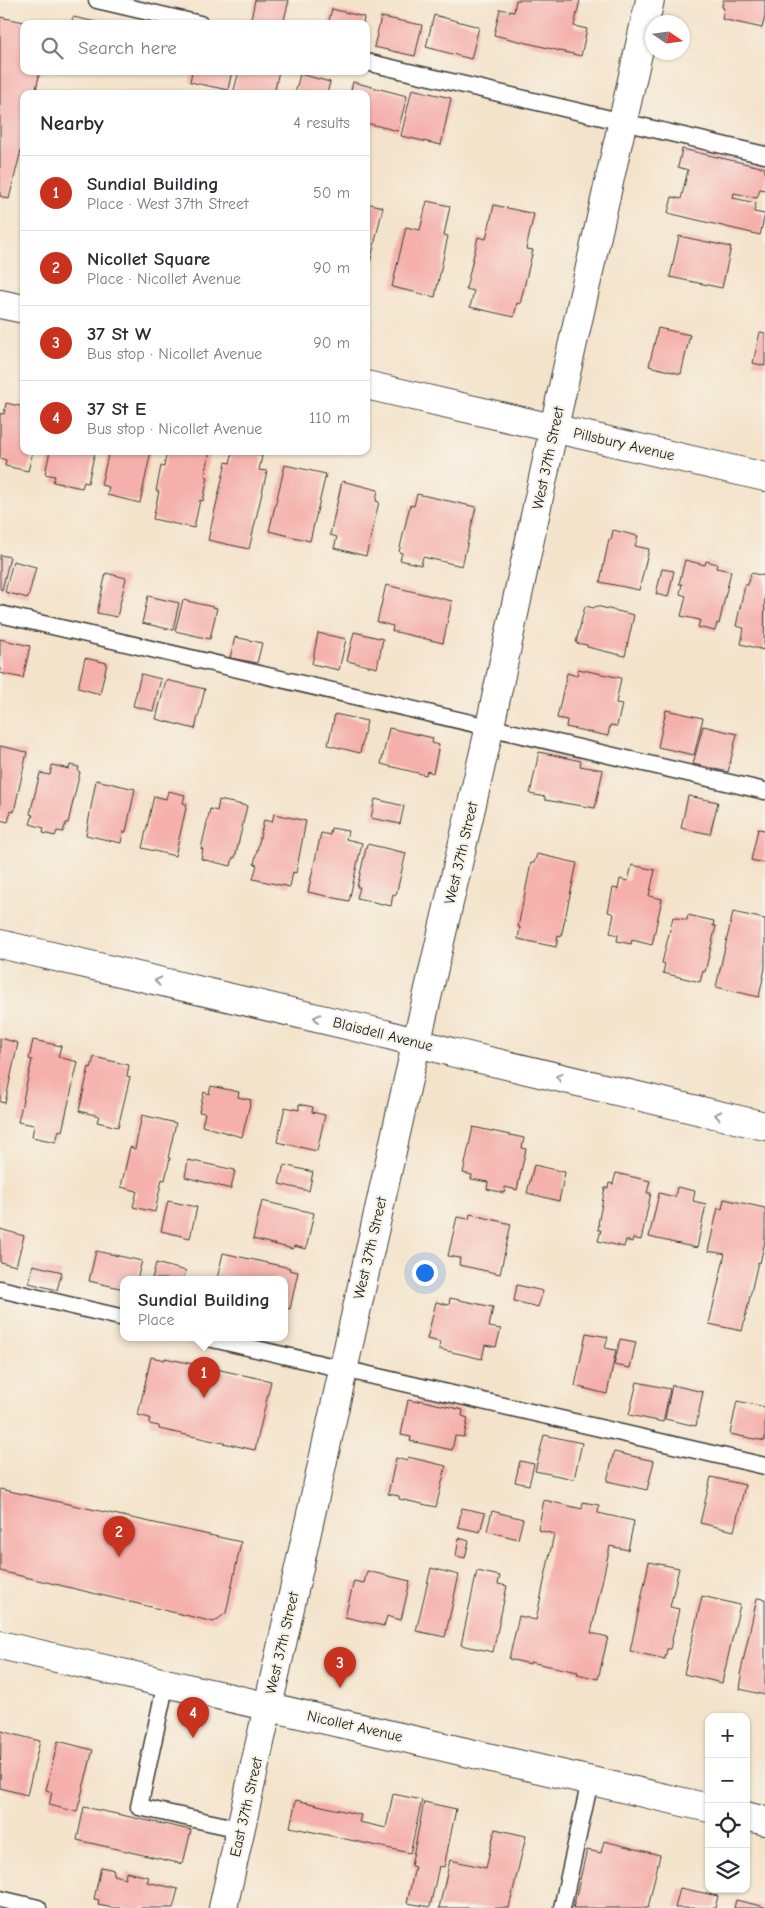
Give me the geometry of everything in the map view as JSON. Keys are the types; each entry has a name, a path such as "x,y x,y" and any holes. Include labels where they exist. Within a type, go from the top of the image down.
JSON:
{"street":[{"name":"West 37th Street","path":"268,1705 490,726 554,427 650,0"},
{"path":"0,304 20,308"},
{"name":"Pillsbury Avenue","path":"370,386 765,477"},
{"name":"Blaisdell Avenue","path":"0,944 765,1126"},
{"name":"Nicollet Avenue","path":"0,1645 268,1705 705,1807"},
{"name":"East 37th Street","path":"223,1908 268,1705"},
{"path":"750,1817 765,1821"}],"lane":[{"path":"97,0 183,20"},
{"path":"370,63 765,155"},
{"path":"0,614 765,791"},
{"path":"0,1289 120,1317"},
{"path":"221,1341 765,1466"},
{"path":"166,1682 139,1807 240,1829"},
{"path":"562,1908 590,1781"},
{"path":"0,1899 38,1908"}],"building":[{"path":"255,0 289,0 284,20 251,20"},
{"path":"516,0 580,0 574,26 587,29 581,56 494,35 500,9 514,12"},
{"path":"723,0 765,0 765,17 762,28 722,19"},
{"path":"332,9 364,17 364,20 329,20"},
{"path":"434,15 479,27 471,59 426,47"},
{"path":"0,17 20,21 20,75 39,75 36,90 20,90 20,154 9,199 0,196"},
{"path":"73,17 87,20 72,20"},
{"path":"381,17 422,25 415,56 374,47"},
{"path":"191,75 231,75 228,90 190,82"},
{"path":"238,75 278,75 275,90 234,90"},
{"path":"300,75 330,82 328,90 296,90"},
{"path":"353,82 407,96 398,131 370,124 370,90 351,90"},
{"path":"412,89 451,98 441,145 401,136"},
{"path":"682,149 765,168 765,190 760,189 757,198 734,193 733,198 756,203 754,212 765,214 760,235 668,213 672,197 681,199 688,170 678,167"},
{"path":"427,201 450,206 444,235 448,236 435,297 392,287 406,227 420,230"},
{"path":"370,204 383,207 370,263"},
{"path":"494,205 534,214 526,249 533,250 520,304 517,303 514,317 470,307 474,291 466,289 478,237 486,239"},
{"path":"679,236 731,247 722,288 670,277"},
{"path":"658,328 690,335 681,374 649,366"},
{"path":"760,332 765,333 765,366 753,363"},
{"path":"6,403 20,406 20,455 32,455 28,471 5,466 6,460 0,458 0,416 1,413 4,414"},
{"path":"49,455 94,455 88,483 84,482 82,488 53,482 55,476 45,474"},
{"path":"108,455 150,455 140,503 107,495 109,487 101,485"},
{"path":"166,455 209,455 205,476 208,477 203,501 200,500 194,528 153,519 159,491 156,491 161,466 164,467"},
{"path":"232,455 258,455 262,456 259,470 267,471 249,549 208,540 226,462 230,463"},
{"path":"285,465 326,474 310,541 269,531"},
{"path":"342,481 378,490 376,501 379,502 366,556 334,548 337,537 330,535"},
{"path":"417,494 476,507 462,566 423,557 421,565 400,560 402,553 399,552 410,505 414,506"},
{"path":"613,530 638,536 635,546 649,549 639,590 600,582 609,539 611,540"},
{"path":"0,555 10,557 2,590 0,589"},
{"path":"685,560 705,565 706,561 717,564 716,568 731,571 719,624 717,623 715,631 698,627 700,620 681,616 686,596 680,594 682,584 679,584"},
{"path":"13,561 36,567 28,598 5,592"},
{"path":"662,569 674,571 668,597 656,594"},
{"path":"106,573 126,578 117,617 97,613"},
{"path":"751,573 765,576 764,650 741,644 744,628 736,626 745,585 748,585"},
{"path":"386,585 452,601 443,643 392,631 393,626 377,622"},
{"path":"148,596 179,603 173,630 142,623"},
{"path":"183,600 217,608 210,639 175,631"},
{"path":"585,606 594,608 596,606 634,615 625,656 576,643"},
{"path":"354,632 383,639 377,668 347,661"},
{"path":"318,633 346,639 339,670 312,664"},
{"path":"235,637 262,643 257,663 230,658"},
{"path":"0,639 30,646 23,678 0,673"},
{"path":"85,658 107,663 100,694 78,688"},
{"path":"578,669 621,678 616,703 622,704 617,726 610,725 608,736 566,727 567,720 557,718 567,673 577,676"},
{"path":"141,674 161,679 153,711 133,706"},
{"path":"166,680 205,689 195,729 156,719"},
{"path":"666,710 703,718 694,755 658,747"},
{"path":"335,714 367,721 360,753 328,745"},
{"path":"703,726 737,734 728,772 693,764"},
{"path":"389,728 433,738 432,743 439,745 433,773 427,771 426,775 381,764"},
{"path":"0,746 27,752 14,812 11,811 8,822 0,820"},
{"path":"539,752 581,761 580,766 603,770 595,808 545,800 545,797 530,794"},
{"path":"52,765 69,769 70,765 79,767 78,771 80,772 68,823 66,823 63,832 57,831 55,836 43,833 44,828 30,824 33,815 30,814 40,773 50,775"},
{"path":"96,780 135,789 126,832 123,832 121,843 86,835"},
{"path":"168,791 185,795 183,803 187,804 175,856 142,848 154,796 166,799"},
{"path":"688,796 718,802 710,834 681,828"},
{"path":"375,799 404,806 400,824 371,818"},
{"path":"219,800 247,806 235,858 233,857 231,866 201,859 203,849 201,849 210,809 217,811"},
{"path":"274,814 306,821 296,873 293,872 290,887 253,879 257,865 254,864 264,820 272,822"},
{"path":"331,828 348,831 346,839 362,843 349,901 308,892 321,833 330,835"},
{"path":"758,829 765,830 765,863 751,860"},
{"path":"367,844 406,853 396,895 393,894 391,906 357,898 360,887 357,887"},
{"path":"537,854 577,863 561,937 558,936 556,947 518,939 520,927 518,927 531,863 534,863"},
{"path":"632,865 655,870 649,896 662,899 652,945 632,940 631,944 617,941 618,935 610,933 614,914 608,912 613,888 618,889 620,879 628,881"},
{"path":"733,912 765,919 765,968 759,997 716,987"},
{"path":"688,915 714,921 713,926 716,926 705,972 703,971 700,982 663,973 665,964 662,963 673,917 687,920"},
{"path":"0,1038 18,1043 5,1103 0,1102"},
{"path":"33,1040 61,1046 58,1057 78,1062 62,1131 59,1130 56,1142 32,1137 34,1125 18,1122 32,1060 29,1059"},
{"path":"94,1057 129,1065 127,1076 130,1077 118,1127 97,1122 99,1116 79,1111 89,1067 91,1068"},
{"path":"211,1086 239,1092 238,1097 251,1100 242,1137 202,1126 205,1113 199,1112 204,1092 209,1094"},
{"path":"299,1104 313,1107 312,1112 325,1115 317,1151 277,1142 285,1107 299,1110"},
{"path":"142,1115 176,1123 165,1180 162,1179 155,1212 133,1207 137,1191 121,1187 130,1147 135,1149"},
{"path":"473,1127 524,1138 522,1148 526,1149 517,1190 505,1187 504,1193 487,1189 488,1182 471,1179 472,1175 463,1173"},
{"path":"188,1160 235,1170 231,1189 185,1177"},
{"path":"284,1165 313,1172 309,1191 279,1184"},
{"path":"534,1165 565,1172 559,1201 527,1193"},
{"path":"616,1173 650,1181 647,1193 651,1193 641,1240 633,1238 632,1242 626,1240 624,1247 598,1241 601,1230 598,1230 598,1224 605,1188 608,1188 609,1183 613,1184"},
{"path":"677,1187 695,1191 693,1201 706,1204 697,1248 649,1237 659,1193 675,1197"},
{"path":"724,1199 765,1208 765,1241 760,1263 758,1262 742,1331 709,1324 725,1254 708,1251 718,1208 722,1209"},
{"path":"168,1201 197,1207 190,1238 161,1231"},
{"path":"262,1201 314,1213 306,1249 294,1246 293,1249 253,1239"},
{"path":"470,1214 511,1224 500,1274 459,1265 460,1258 448,1256 457,1217 469,1219"},
{"path":"0,1229 24,1236 16,1266 0,1262"},
{"path":"96,1251 142,1261 138,1276 120,1276 120,1288 89,1281"},
{"path":"223,1253 290,1268 289,1270 298,1272 290,1309 288,1308 288,1276 218,1276"},
{"path":"156,1263 186,1271 184,1276 153,1276"},
{"path":"33,1265 62,1272 57,1290 29,1283"},
{"path":"517,1285 543,1291 538,1307 514,1301"},
{"path":"450,1298 493,1307 489,1327 501,1329 496,1347 485,1345 482,1359 439,1349 440,1342 427,1339 436,1302 449,1305"},
{"path":"586,1333 608,1337 605,1348 616,1350 607,1394 575,1386"},
{"path":"620,1339 636,1342 630,1368 614,1365"},
{"path":"151,1357 165,1360 165,1358 271,1381 255,1450 159,1429 159,1426 149,1424 150,1418 138,1415"},
{"path":"637,1382 670,1389 663,1422 629,1415"},
{"path":"672,1385 703,1392 696,1426 665,1419"},
{"path":"408,1400 419,1402 419,1400 463,1410 462,1416 468,1418 464,1437 455,1436 452,1450 410,1441 411,1437 401,1435"},
{"path":"737,1401 765,1407 765,1441 730,1434"},
{"path":"544,1435 582,1443 574,1479 535,1471"},
{"path":"614,1452 654,1461 647,1490 607,1481"},
{"path":"408,1457 446,1466 436,1507 399,1499 399,1496 388,1494 396,1458 407,1461"},
{"path":"520,1461 534,1464 529,1485 515,1482"},
{"path":"711,1477 745,1485 734,1531 700,1523"},
{"path":"0,1489 241,1542 226,1613 214,1622 0,1571"},
{"path":"544,1500 582,1509 583,1502 599,1505 598,1513 634,1521 628,1550 610,1546 591,1633 608,1637 598,1679 577,1674 578,1672 509,1659 519,1616 536,1620 554,1534 538,1530"},
{"path":"462,1508 485,1513 480,1532 458,1527"},
{"path":"492,1511 523,1519 518,1539 487,1531"},
{"path":"459,1538 469,1541 465,1558 456,1556"},
{"path":"649,1562 679,1568 670,1607 679,1609 670,1649 667,1649 665,1659 630,1651"},
{"path":"431,1568 459,1575 445,1637 416,1631"},
{"path":"367,1571 410,1581 401,1620 387,1616 384,1626 345,1617 354,1581 364,1583"},
{"path":"477,1571 500,1576 498,1584 507,1586 493,1652 461,1645"},
{"path":"702,1596 740,1605 722,1683 684,1674"},
{"path":"757,1598 765,1599 765,1695 740,1689 742,1676 740,1675"},
{"path":"1,1731 40,1741 27,1795 0,1788"},
{"path":"58,1741 93,1750 77,1812 49,1805 52,1792 46,1790"},
{"path":"393,1794 422,1800 410,1853 290,1827 296,1800 361,1815 359,1822 386,1828"},
{"path":"424,1802 456,1809 444,1867 439,1866 430,1907 407,1903 415,1867 411,1866"},
{"path":"84,1807 191,1830 183,1864 77,1840"},
{"path":"495,1829 526,1836 509,1908 439,1908 450,1860 486,1868"},
{"path":"604,1841 660,1855 648,1908 573,1908 587,1850 601,1853"},
{"path":"101,1867 114,1870 113,1875 125,1878 126,1872 149,1877 147,1882 178,1889 173,1908 113,1908 98,1905 99,1900 94,1899"},
{"path":"680,1888 718,1896 715,1908 675,1908"},
{"path":"736,1900 765,1907 765,1908 734,1908"}],"place":[{"name":"Sundial Building","path":"204,1398"},
{"name":"Nicollet Square","path":"119,1557"},
{"name":"37 St W","path":"340,1688"},
{"name":"37 St E","path":"193,1738"}]}
